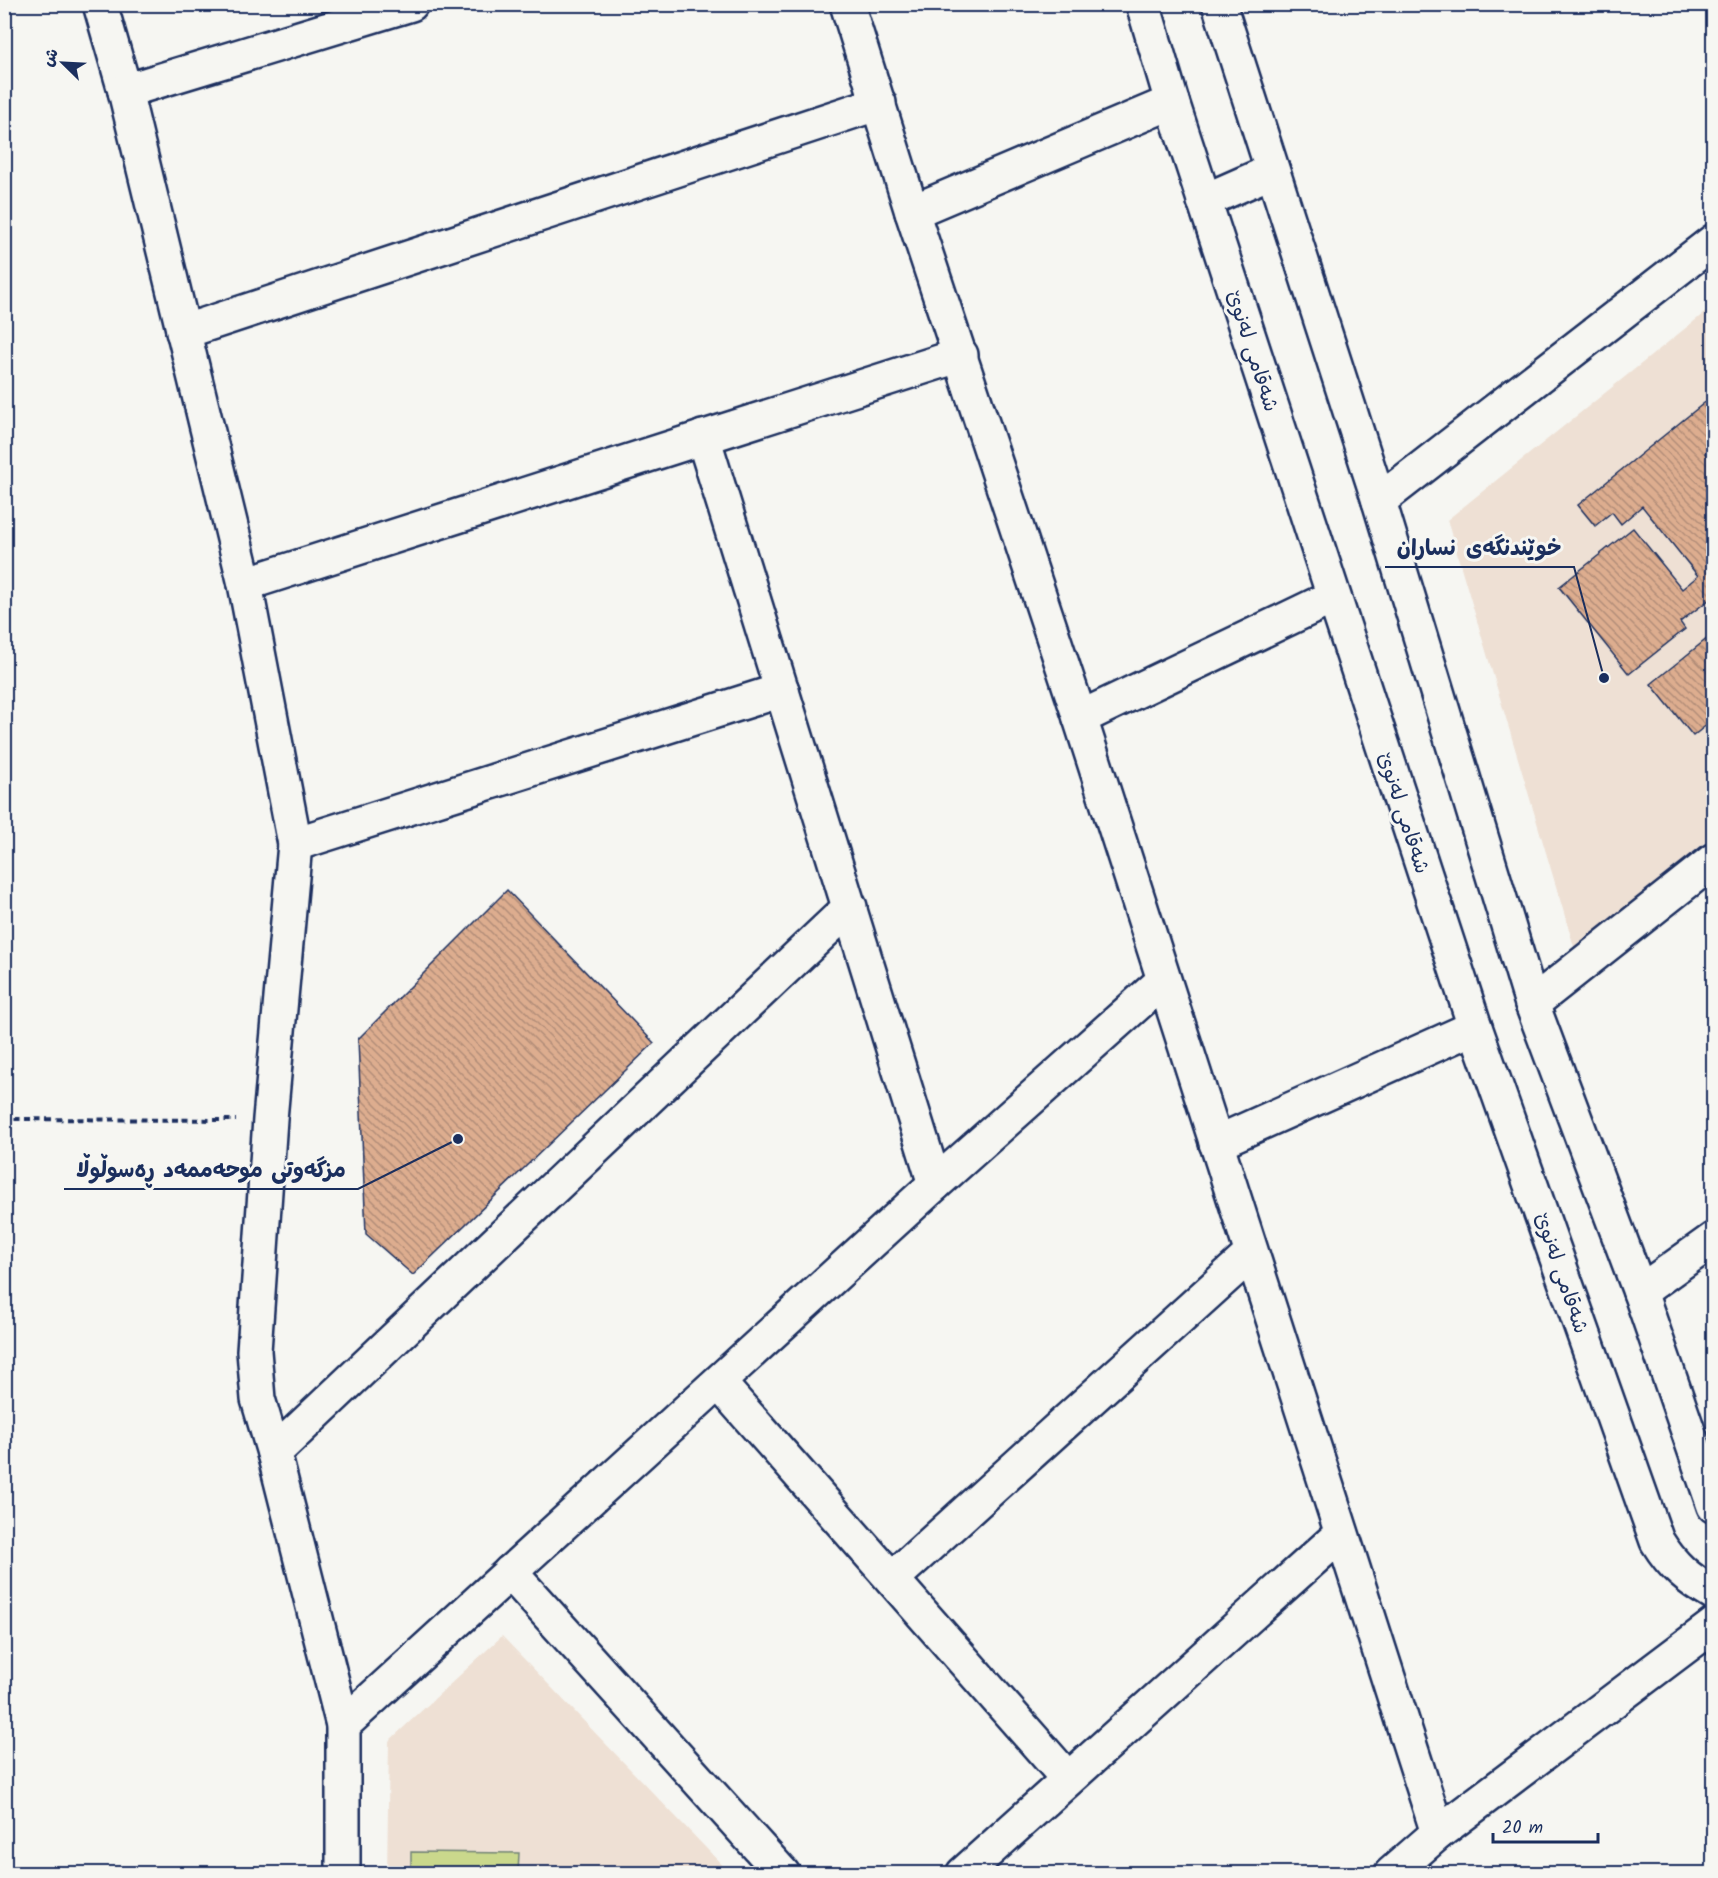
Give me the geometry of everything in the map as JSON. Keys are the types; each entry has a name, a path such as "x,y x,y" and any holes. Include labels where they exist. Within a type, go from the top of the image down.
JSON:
{"street":[{"path":"100,4 125,91 244,584 295,844 270,1119 254,1352 258,1400 274,1454 343,1725 343,1874"},
{"path":"125,91 411,4"},
{"path":"847,4 912,212 1080,718 1438,1833"},
{"name":"شەقامی لەنوێ","path":"1143,4 1204,201 1474,1026 1657,1541 1682,1573 1713,1594"},
{"path":"1219,4 1379,501 1532,1004 1640,1292 1713,1506"},
{"path":"912,212 1172,102"},
{"path":"183,332 879,103"},
{"path":"1204,201 1272,171"},
{"path":"1379,501 1713,241"},
{"path":"244,584 961,355"},
{"path":"703,437 935,1184"},
{"path":"1080,718 1333,597"},
{"path":"295,844 782,690"},
{"path":"1532,1004 1713,860"},
{"path":"274,1454 850,907"},
{"path":"343,1725 935,1184 1163,981"},
{"path":"1216,1143 1474,1026"},
{"path":"1640,1292 1713,1239"},
{"path":"892,1579 1251,1254"},
{"path":"719,1383 1068,1779"},
{"path":"963,1874 1341,1534"},
{"path":"510,1572 783,1874"},
{"path":"1391,1874 1438,1833 1713,1625"}],"path":[{"path":"4,1119 270,1119"}],"shaded area":[{"path":"1713,306 1713,836 1575,950 1447,520"},
{"path":"502,1636 730,1873 387,1874 389,1741"}],"green space":[{"path":"411,1852 519,1853 518,1873 411,1873"}],"building":[{"path":"1714,395 1714,446 1705,453 1714,463 1714,596 1680,622 1685,629 1629,674 1559,587 1633,528 1682,589 1698,576 1642,506 1621,524 1612,512 1595,526 1578,505"},
{"path":"1714,633 1714,719 1693,736 1651,684"},
{"path":"507,890 654,1043 413,1275 366,1234 358,1039"}],"place":[{"name":"خوێندنگەی نساران","path":"1604,678"},
{"name":"مزگەوتی موحەممەد ڕەسوڵوڵا","path":"458,1139"}]}
